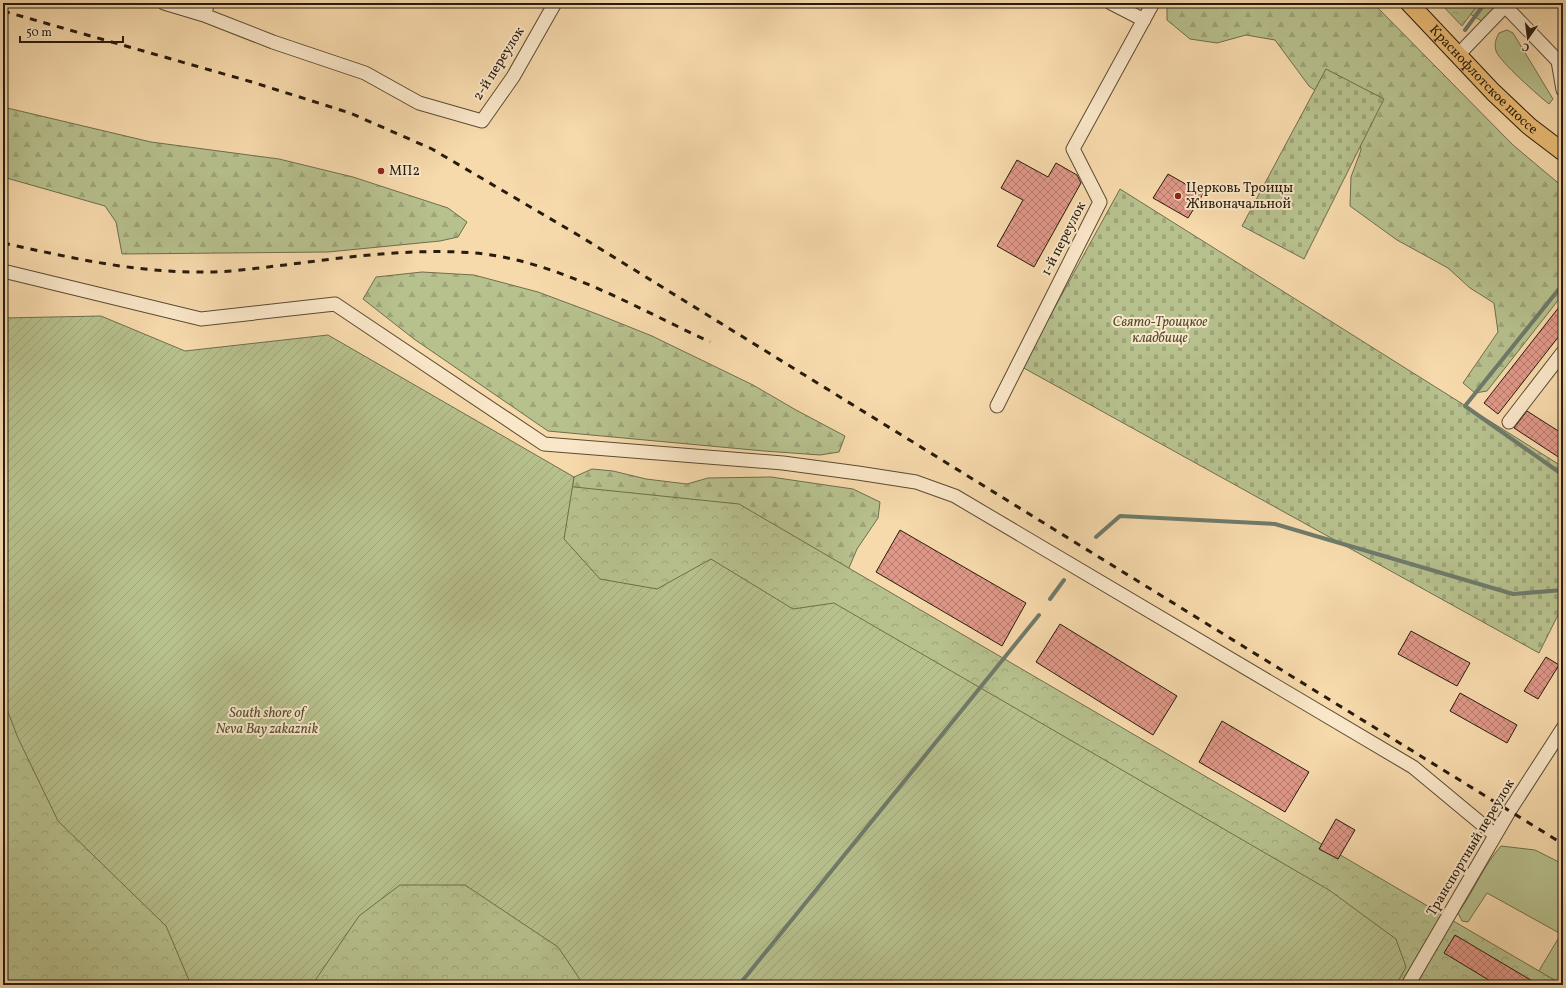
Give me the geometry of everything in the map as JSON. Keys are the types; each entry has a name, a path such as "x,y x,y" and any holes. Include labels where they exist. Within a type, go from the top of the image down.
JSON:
{"main road":[{"name":"Краснофлотское шоссе","path":"1409,3 1498,97 1529,126 1563,152"}],"street":[{"path":"164,3 206,9"},
{"name":"2-й переулок","path":"206,9 273,42 365,73 419,103 482,120 514,77 555,3"},
{"path":"1112,3 1144,20"},
{"name":"1-й переулок","path":"997,406 1100,202 1073,149 1153,3"},
{"path":"1458,55 1507,5 1558,61 1563,90"},
{"path":"3,271 201,319 334,304 544,444 783,464 858,473 916,482 955,496 1413,767 1495,835"},
{"path":"1509,422 1563,352"},
{"name":"Транспортный переулок","path":"1408,985 1495,835 1563,728"}],"green space":[{"path":"1167,3 1373,3 1513,145 1563,187 1563,294 1487,391 1475,393 1463,383 1498,332 1494,303 1470,288 1448,268 1397,240 1350,206 1351,177 1361,150 1356,121 1309,86 1275,40 1246,35 1217,43 1190,39 1167,20"},
{"path":"1440,3 1479,3 1462,26"},
{"path":"1476,3 1499,3 1485,23 1470,14"},
{"path":"1507,30 1513,33 1553,99 1549,104 1505,63 1496,51 1495,46 1499,33"},
{"path":"1326,69 1384,99 1304,259 1242,226"},
{"path":"3,107 151,142 279,159 353,177 448,208 467,222 458,237 440,241 328,252 122,254 116,222 105,206 3,177"},
{"name":"Свято-Троицкое кладбище","path":"1120,189 1563,467 1563,605 1539,653 1022,367"},
{"path":"422,272 474,275 538,292 652,336 753,385 845,436 839,452 820,455 764,451 548,431 414,339 363,299 376,277"},
{"name":"South shore of Neva Bay zakaznik","path":"101,316 185,351 328,335 574,477 564,539 600,579 657,589 711,559 793,609 834,603 1329,890 1396,939 1406,967 1396,985 580,985 581,981 558,947 465,885 400,885 359,916 312,985 191,985 166,926 58,821 18,738 3,699 3,318"},
{"name":"South shore of Neva Bay zakaznik","path":"3,428 739,504 1563,985 3,985"},
{"path":"592,469 613,471 646,479 687,484 708,478 771,477 853,489 880,502 878,518 857,549 834,603 564,539 574,477"},
{"path":"1501,846 1535,850 1563,864 1563,985 1537,974 1561,934 1487,893 1468,922 1462,921 1458,913 1489,862"}],"building":[{"path":"1017,160 1048,177 1056,163 1077,175 1081,183 1034,267 997,246 1023,200 1001,188"},
{"name":"Церковь Троицы Живоначальной","path":"1168,174 1203,194 1188,218 1153,198"},
{"path":"1563,302 1563,331 1498,414 1484,403"},
{"path":"1527,411 1563,434 1563,460 1514,428"},
{"path":"900,530 1026,603 1002,646 876,572"},
{"path":"1060,624 1177,696 1153,735 1036,662"},
{"path":"1411,631 1470,663 1457,686 1398,654"},
{"path":"1546,657 1559,665 1538,699 1524,691"},
{"path":"1460,693 1517,725 1507,743 1450,711"},
{"path":"1222,721 1309,772 1285,812 1199,762"},
{"path":"1336,819 1355,830 1338,859 1319,849"},
{"path":"1455,935 1539,985 1497,985 1444,953"}],"waterway":[{"path":"1465,30 1485,3"},
{"path":"1563,284 1465,406 1563,475"},
{"path":"1096,537 1120,516 1275,524 1513,594 1563,590"},
{"path":"1050,599 1064,580"},
{"path":"739,985 1039,615"}],"railway":[{"path":"3,11 252,82 350,113 432,149 578,235 1563,844"},
{"path":"3,243 124,267 198,272 242,270 404,252 475,253 505,257 535,265 595,287 710,342"}],"place":[{"name":"МП2","path":"381,171"},
{"name":"Церковь Троицы Живоначальной","path":"1178,196"}]}
